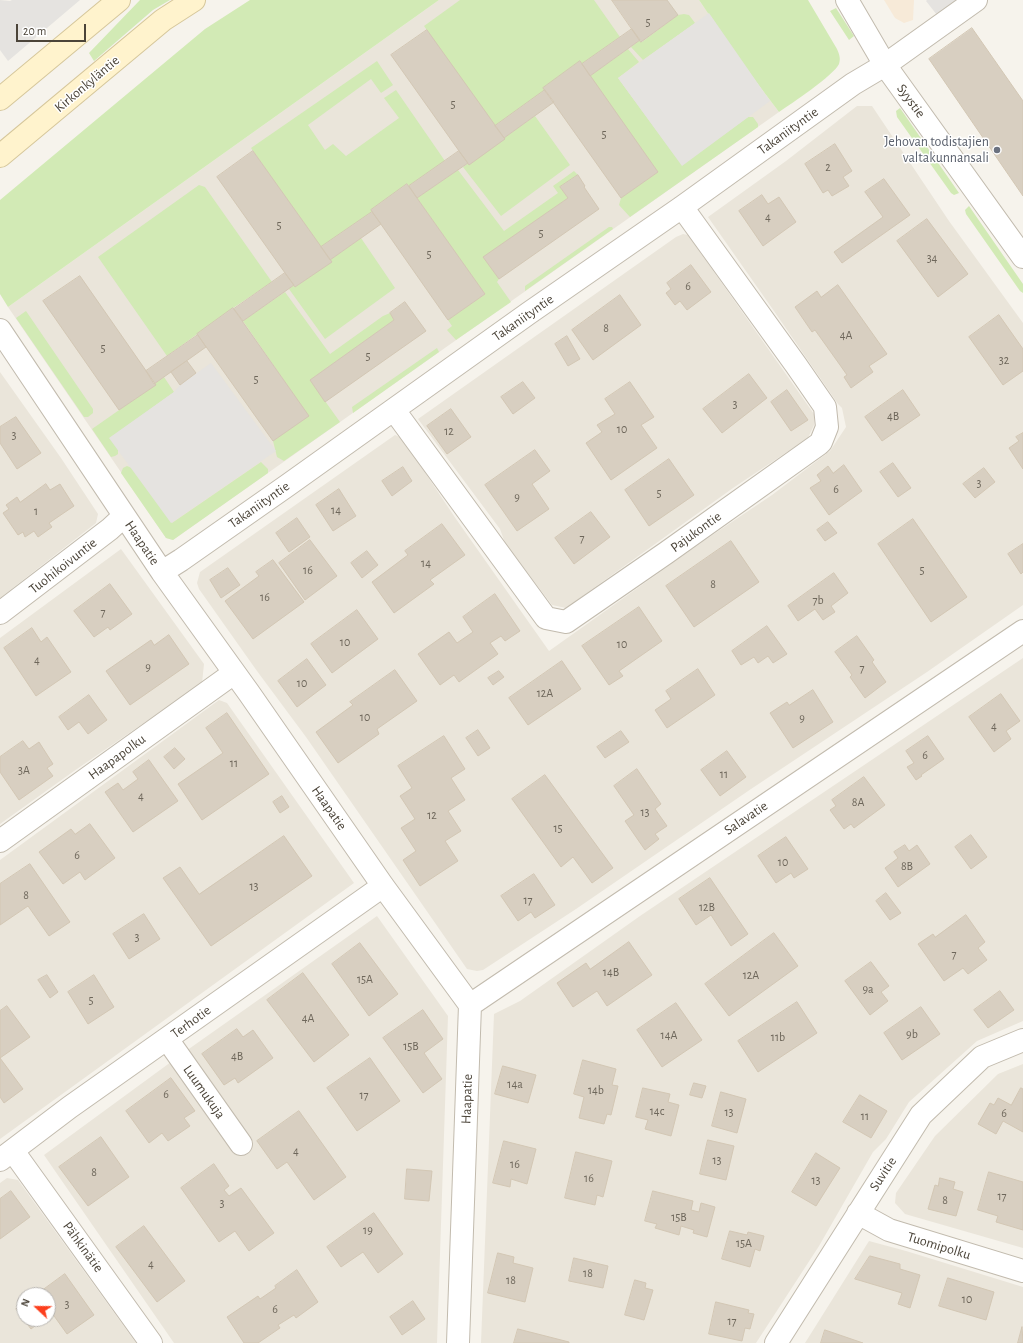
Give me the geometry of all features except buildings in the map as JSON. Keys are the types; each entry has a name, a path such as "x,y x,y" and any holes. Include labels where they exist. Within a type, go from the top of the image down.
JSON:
{"main road":[{"path":"0,99 119,0"},
{"name":"Kirkonkyläntie","path":"0,156 163,20 194,0"}],"street":[{"name":"Syystie","path":"847,0 885,64 1023,257"},
{"name":"Takaniityntie","path":"162,572 187,556 529,313 682,207 853,84 885,64 976,0"},
{"name":"Pajukontie","path":"394,410 546,618 566,622 666,554 819,444 827,427 825,408 796,365 682,207"},
{"name":"Haapatie","path":"0,330 162,572 234,672 383,886 470,1005 458,1343"},
{"name":"Tuohikoivuntie","path":"0,613 104,534 124,516"},
{"name":"Salavatie","path":"470,1005 1023,631"},
{"name":"Haapapolku","path":"0,841 234,672"},
{"name":"Terhotie","path":"6,1156 70,1107 383,886"},
{"name":"Luumukuja","path":"167,1039 241,1144"},
{"name":"Suvitie","path":"776,1343 921,1114 982,1057 1023,1040"},
{"name":"Pähkinätie","path":"6,1156 151,1343"},
{"name":"Tuomipolku","path":"858,1213 889,1230 1023,1271"}],"shaded area":[{"path":"0,0 80,0 8,61 0,50"},
{"path":"439,0 699,0 738,58 779,112 173,540 166,538 8,307"},
{"path":"884,0 914,0 913,20 904,23 895,18"},
{"path":"959,0 937,15 926,1"},
{"path":"709,13 770,101 682,166 618,78"},
{"path":"857,106 872,106 949,221 1023,323 1023,605 927,672 483,970 477,971 467,969 306,737 199,589 197,583 200,572 395,435 402,438 456,519 549,651 705,540 772,495 830,451 846,427 842,408 708,217 786,161"},
{"path":"683,234 688,235 814,414 814,425 808,438 733,488 566,608 552,605 505,543 500,529 418,419 676,237"},
{"path":"211,363 276,451 171,523 109,438 174,392 180,385"},
{"path":"0,372 61,458 98,514 96,523 0,598"},
{"path":"121,549 204,664 202,683 0,824 0,638"},
{"path":"1023,658 1023,1021 977,1041 909,1102 886,1139 873,1152 819,1246 756,1343 481,1343 494,1014 520,1001 640,916"},
{"path":"219,700 227,703 354,883 0,1139 0,860"},
{"path":"377,916 448,1016 437,1343 174,1343 44,1155 186,1051"},
{"path":"1023,1064 1023,1248 905,1214 895,1203 896,1193 935,1136 998,1074"},
{"path":"7,1178 18,1180 136,1343 0,1343 0,1183"},
{"path":"869,1241 1023,1287 1023,1343 805,1343"}],"green space":[{"path":"140,0 170,0 153,10 94,61 89,53"},
{"path":"250,0 439,0 8,307 0,294 0,200 205,29"},
{"path":"460,0 594,0 620,37 582,64 580,62 545,90 495,126 424,26"},
{"path":"699,0 808,0 837,49 840,58 839,64 821,82 779,112 738,58"},
{"path":"836,8 854,36 849,40 830,11"},
{"path":"678,15 689,15 695,23 643,60 631,47 640,40 642,42"},
{"path":"628,49 639,62 618,78 682,165 748,117 753,117 758,124 758,127 630,217 619,205 621,198 658,172 590,76"},
{"path":"377,61 393,85 381,93 371,79 308,125 325,150 333,144 346,156 399,118 384,98 396,90 445,161 409,186 407,184 371,210 372,212 321,247 251,148"},
{"path":"900,108 959,193 954,195 951,193 897,117 896,111"},
{"path":"535,116 570,165 501,216 463,167"},
{"path":"458,170 504,231 558,193 553,186 574,171 578,175 560,187 568,198 484,257 499,279 497,282 511,302 456,340 447,330 452,326 448,320 485,294 417,198"},
{"path":"199,185 205,187 272,282 233,308 167,356 98,257"},
{"path":"969,206 1023,284 1023,293 1020,291 966,214 965,210"},
{"path":"609,227 612,227 613,229 525,291 525,286"},
{"path":"361,238 395,288 325,339 289,289 294,285 295,287 331,262 330,260"},
{"path":"285,292 330,354 383,316 390,313 394,320 310,380 340,422 284,461 277,457 273,441 308,415 243,321"},
{"path":"26,311 93,409 93,413 88,417 84,417 16,318"},
{"path":"437,348 439,352 353,413 352,407"},
{"path":"164,377 174,392 110,438 118,449 118,454 111,457 92,429 155,385 154,384"},
{"path":"261,462 268,469 268,473 173,540 166,538 121,473 123,468 127,466 132,468 172,523"}],"place":[{"name":"Jehovan todistajien valtakunnansali","path":"997,150"}]}
